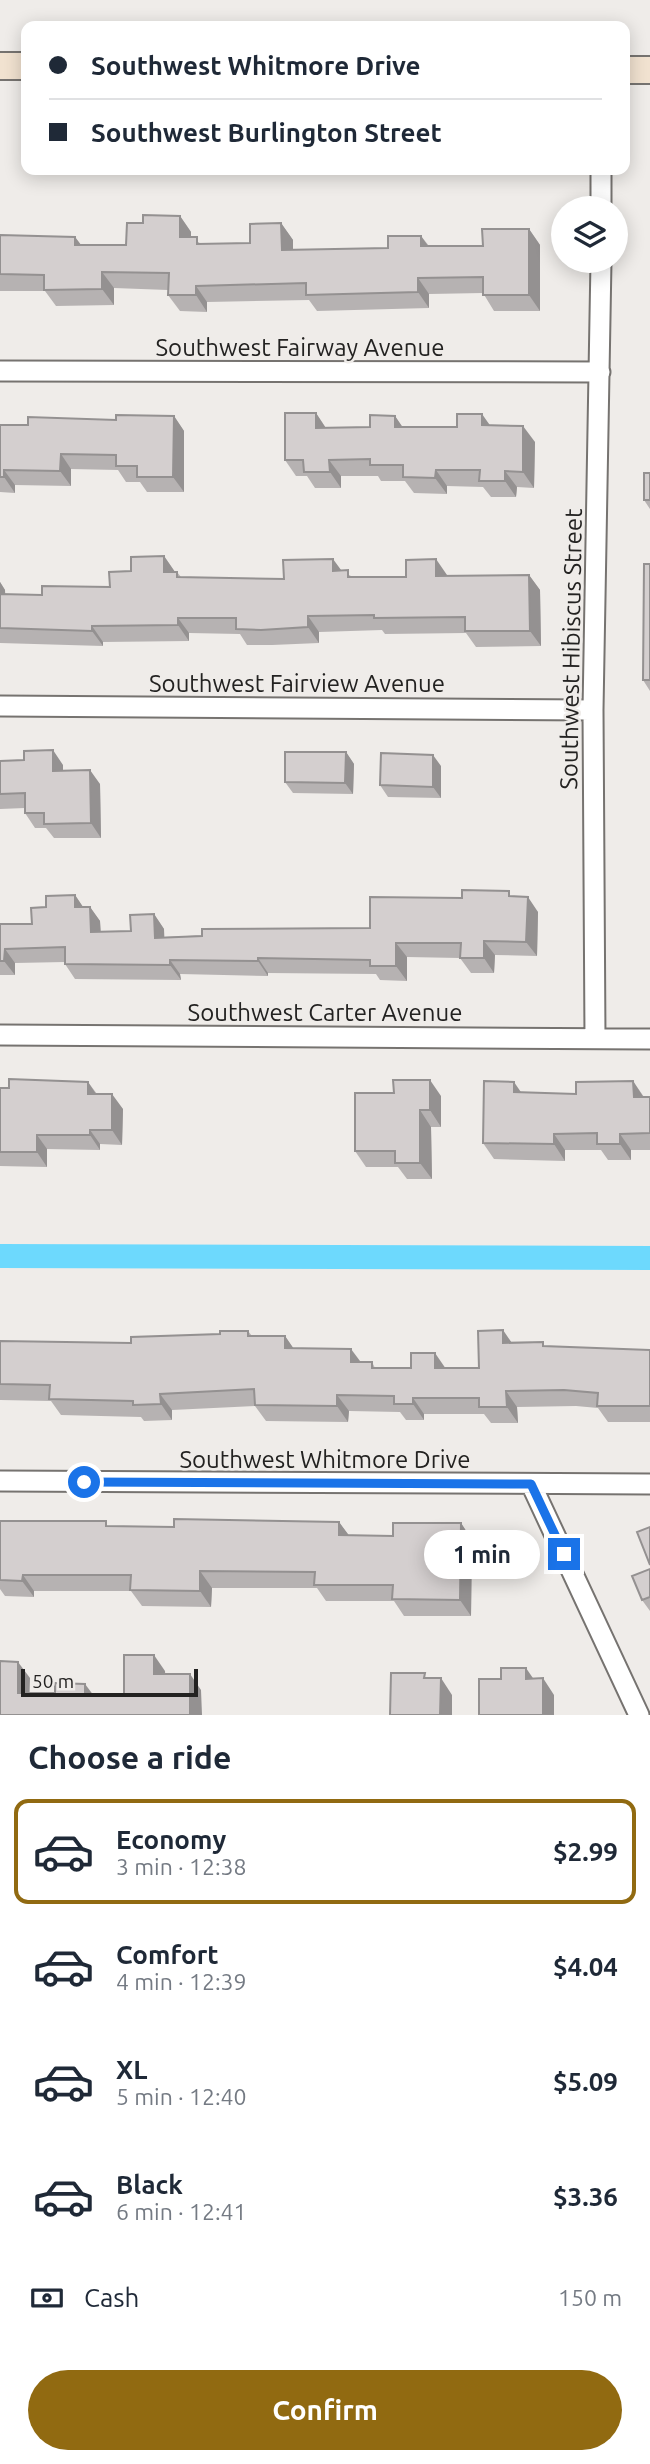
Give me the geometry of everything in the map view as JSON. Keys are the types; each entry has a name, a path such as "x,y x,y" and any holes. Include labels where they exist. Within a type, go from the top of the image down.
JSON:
{"main road":[{"path":"0,66 21,66"},
{"path":"630,70 650,69"}],"street":[{"path":"601,175 601,196"},
{"name":"Southwest Hibiscus Street","path":"595,1038 593,710 601,273"},
{"name":"Southwest Fairway Avenue","path":"0,371 600,372"},
{"name":"Southwest Fairview Avenue","path":"0,705 593,710"},
{"name":"Southwest Carter Avenue","path":"0,1035 650,1039"},
{"name":"Southwest Whitmore Drive","path":"0,1481 650,1484"},
{"path":"531,1484 639,1715"}],"building":[{"path":"143,215 180,216 180,237 197,237 197,244 250,243 250,224 281,223 282,250 388,248 388,236 421,236 421,246 483,246 482,229 529,229 529,295 483,295 483,277 418,278 418,292 306,295 306,283 196,286 196,295 168,295 169,273 102,272 102,289 44,290 44,275 0,274 0,235 75,237 75,245 126,245 127,223 143,223"},
{"path":"285,413 316,413 316,428 370,427 370,415 395,416 395,427 457,427 457,414 482,414 482,425 523,426 523,472 505,471 505,481 479,481 480,470 436,470 435,478 403,477 403,465 370,465 370,459 329,460 330,472 304,472 303,460 285,460"},
{"path":"116,415 174,416 173,477 137,477 137,466 116,466 116,455 61,454 60,471 4,470 4,477 0,477 0,425 28,425 28,417 116,420"},
{"path":"644,473 650,473 650,500 644,500"},
{"path":"164,556 164,572 177,572 177,577 284,579 283,560 333,559 333,571 348,570 348,577 406,577 406,560 436,559 436,576 529,575 530,631 465,631 465,617 374,618 374,615 308,616 308,627 261,630 236,629 236,618 178,618 178,625 92,626 92,631 0,628 0,594 42,595 42,586 110,587 109,572 131,571 131,557"},
{"path":"644,564 650,564 650,680 643,680"},
{"path":"53,750 53,771 90,770 91,823 44,824 44,813 25,813 25,793 0,794 0,761 24,760 24,751"},
{"path":"285,752 346,752 345,783 285,782"},
{"path":"381,753 433,755 433,787 380,785"},
{"path":"462,890 509,891 509,896 528,897 526,942 484,941 484,958 460,958 461,943 396,943 396,966 370,966 370,960 258,958 258,961 170,960 170,965 65,964 65,947 5,949 4,961 0,961 0,924 32,924 31,908 46,907 46,896 75,895 75,907 90,907 91,932 131,931 130,915 154,914 155,938 202,936 202,929 370,928 370,897 462,898"},
{"path":"9,1079 88,1082 88,1094 112,1094 112,1130 90,1130 90,1135 37,1135 37,1152 0,1152 0,1088 9,1088"},
{"path":"393,1080 430,1080 430,1110 420,1110 420,1163 395,1163 395,1151 355,1151 355,1093 394,1093"},
{"path":"484,1081 514,1082 514,1092 576,1094 576,1082 633,1081 634,1097 650,1097 650,1133 620,1134 620,1144 597,1144 597,1133 554,1134 554,1144 483,1143"},
{"path":"503,1330 503,1343 543,1342 543,1346 650,1350 650,1406 597,1406 598,1393 564,1390 506,1391 507,1407 479,1407 479,1398 413,1398 413,1404 394,1404 394,1396 337,1395 337,1406 255,1405 254,1389 160,1394 161,1404 133,1405 133,1401 49,1399 50,1385 0,1384 0,1341 131,1343 131,1337 248,1331 248,1336 285,1336 285,1348 351,1349 351,1362 372,1362 372,1368 411,1368 411,1353 435,1353 435,1368 479,1368 478,1331"},
{"path":"174,1519 339,1522 339,1535 393,1536 393,1523 461,1523 460,1600 392,1599 393,1585 314,1585 315,1572 200,1571 200,1591 130,1590 131,1575 23,1575 22,1581 0,1580 0,1521 106,1521 106,1526 174,1527"},
{"path":"650,1527 650,1565 637,1532"},
{"path":"650,1569 650,1597 642,1600 632,1576"},
{"path":"124,1655 154,1655 154,1674 190,1674 190,1715 0,1715 0,1661 18,1662 18,1693 55,1693 55,1683 85,1684 85,1694 124,1694"},
{"path":"501,1668 526,1668 526,1679 543,1678 543,1715 479,1715 479,1679 501,1679"},
{"path":"391,1673 425,1673 424,1678 441,1678 440,1715 390,1715"}],"waterway":[{"path":"0,1256 650,1258"}],"route":[{"path":"84,1482 531,1484 564,1554"}]}
